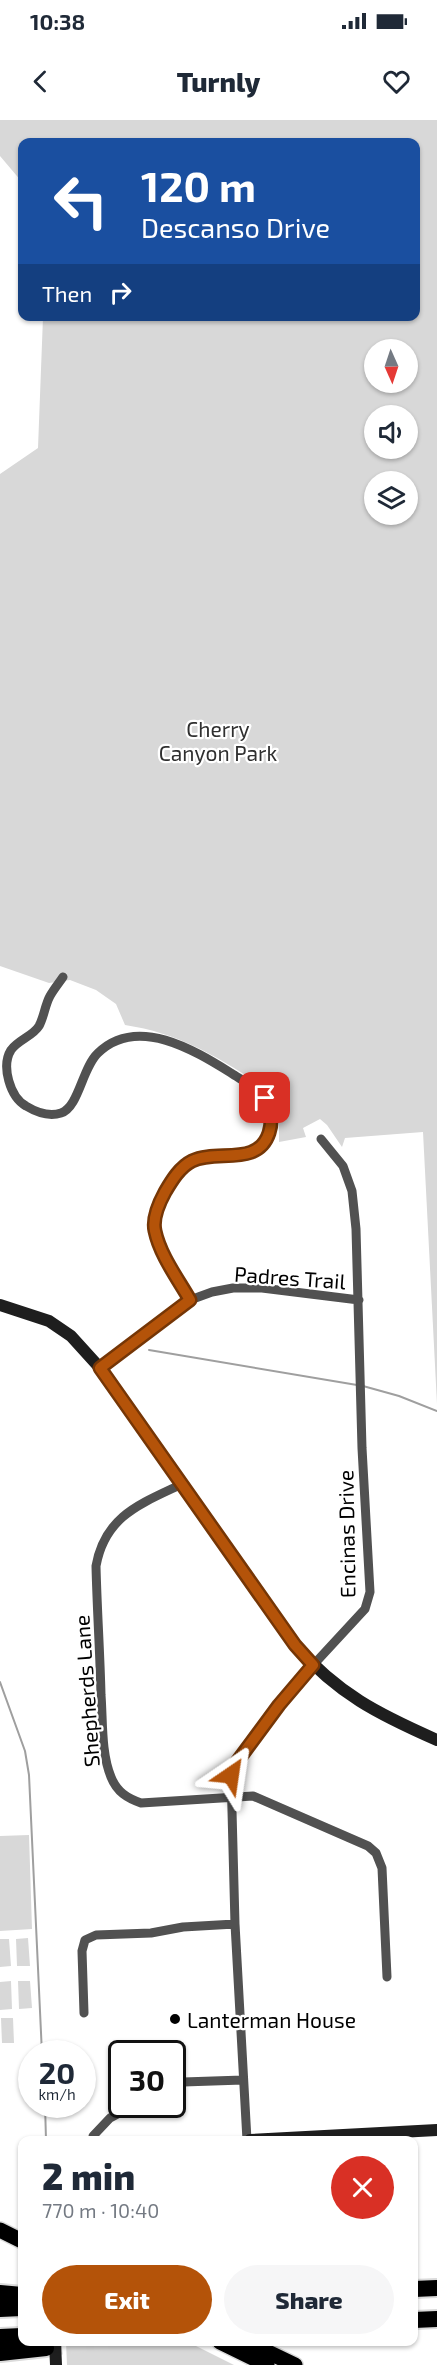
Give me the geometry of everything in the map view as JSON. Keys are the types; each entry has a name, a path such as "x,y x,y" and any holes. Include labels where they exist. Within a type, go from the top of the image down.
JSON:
{"highway":[{"path":"418,2289 437,2288"},
{"path":"0,2293 18,2295"},
{"path":"0,2309 18,2308"},
{"path":"418,2320 437,2319"},
{"path":"418,2329 437,2329"},
{"path":"0,2337 18,2336"},
{"path":"0,2353 45,2346"}],"main road":[{"path":"0,2230 18,2239"},
{"path":"228,2346 267,2365"},
{"path":"256,2346 296,2365"}],"street":[{"path":"63,977 50,997 38,1027 11,1050 8,1080 13,1093 22,1104 35,1111 48,1114 62,1113 70,1107 88,1065 98,1053 111,1043 126,1037 143,1036 160,1038 182,1046 212,1062 254,1088 265,1098 270,1110 272,1123 263,1146 239,1156 204,1157 193,1161 182,1168 160,1202 154,1223 157,1239 190,1300"},
{"name":"Encinas Drive","path":"248,2136 235,1924 231,1770 279,1705 365,1609 370,1592 352,1191 343,1166 321,1139"},
{"name":"Padres Trail","path":"100,1368 190,1300 212,1292 233,1288 262,1288 358,1300"},
{"path":"0,1305 49,1321 71,1336 100,1368 295,1645 313,1665 357,1701 381,1715 437,1740"},
{"name":"Shepherds Lane","path":"182,1484 136,1507 119,1520 110,1528 99,1550 96,1566 106,1755 110,1776 117,1788 127,1797 141,1803 253,1796 368,1846 376,1853 383,1875 387,1977"},
{"path":"84,2013 82,1945 87,1938 96,1935 151,1933 183,1927 235,1924"},
{"path":"186,2082 243,2080"},
{"path":"93,2136 110,2118"},
{"path":"330,2136 437,2130"},
{"path":"51,2346 56,2365"}],"green space":[{"name":"Cherry Canyon Park","path":"0,120 437,120 437,1404 423,1132 345,1138 342,1147 320,1119 303,1128 306,1137 279,1142 279,1101 275,1094 239,1071 186,1042 147,1029 125,1025 116,1004 96,990 70,980 49,983 0,966 0,474 38,448 43,321 420,321 420,138 18,138 18,177 0,156"},
{"path":"29,1835 32,1929 0,1931 0,1836"},
{"path":"28,1938 30,1966 17,1966 16,1939"},
{"path":"0,1939 9,1939 11,1966 0,1967"},
{"path":"11,1981 12,2009 0,2010 0,1982"},
{"path":"18,1981 30,1981 32,2008 19,2009"},
{"path":"1,2018 13,2018 14,2043 2,2043"},
{"path":"66,2346 196,2346 234,2365 67,2365"}],"waterway":[{"path":"149,1350 357,1385"},
{"path":"363,1386 399,1396 437,1411"},
{"path":"0,1682 25,1751 29,1775 41,2040"},
{"path":"45,2118 46,2136"}],"tunnel":[{"path":"46,2348 67,2346"}],"place":[{"name":"Lanterman House","path":"175,2019"}],"route":[{"path":"231,1775 231,1770 279,1705 313,1665 295,1645 100,1368 190,1300 157,1239 154,1223 160,1202 182,1168 193,1161 204,1157 239,1156 263,1146 272,1123 265,1098"}]}
